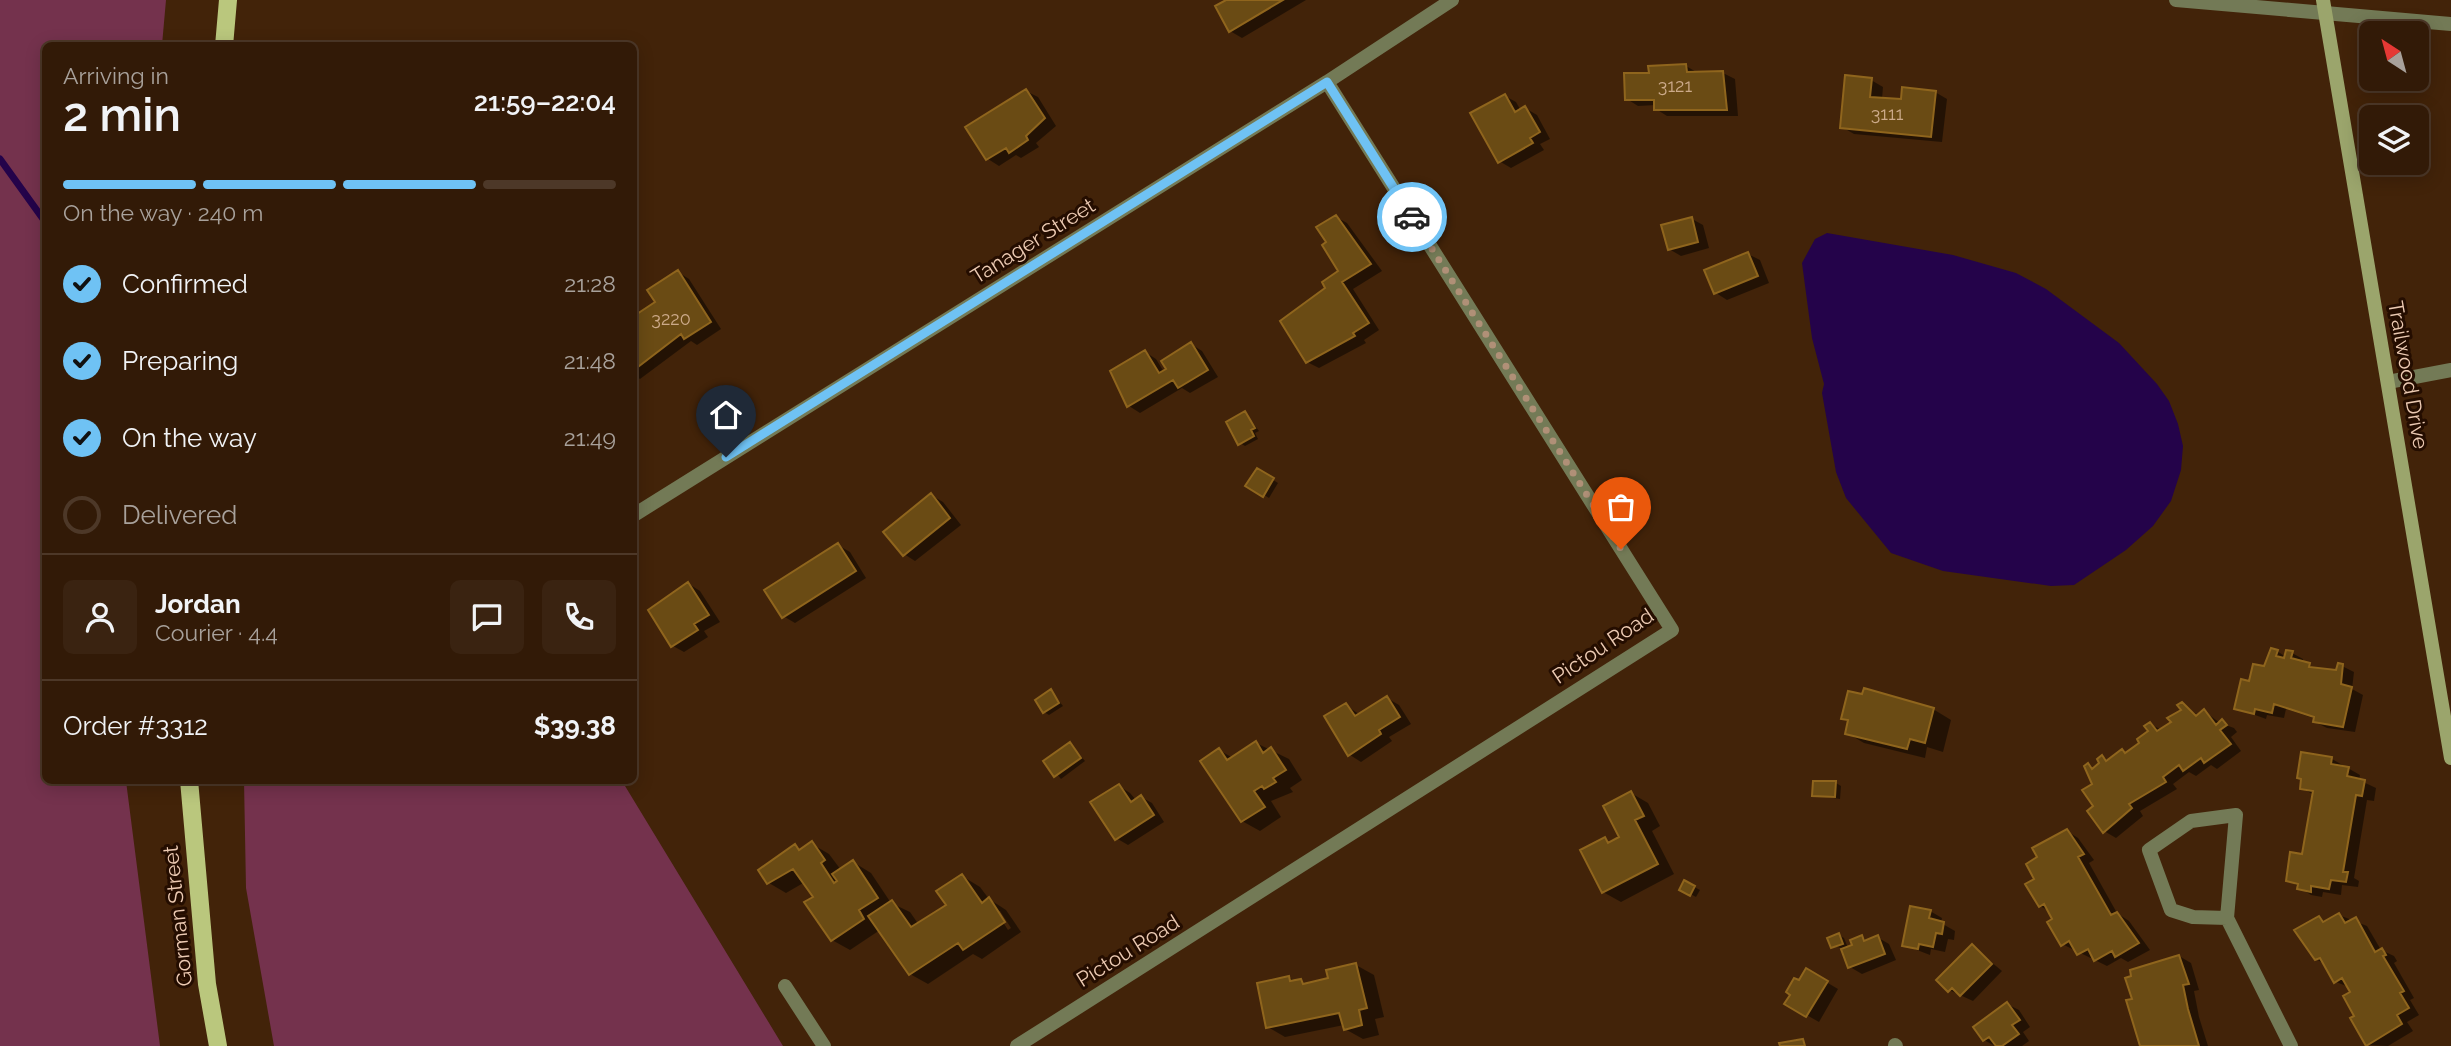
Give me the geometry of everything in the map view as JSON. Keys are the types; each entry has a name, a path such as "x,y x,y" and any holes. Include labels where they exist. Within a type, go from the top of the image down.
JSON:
{"main road":[{"path":"224,42 228,0"},
{"name":"Gorman Street","path":"189,784 206,971 218,1046"}],"street":[{"name":"Tanager Street","path":"637,513 1327,82 1452,0"},
{"path":"2176,0 2324,6 2451,24"},
{"name":"Trailwood Drive","path":"2324,6 2451,758"},
{"name":"Pictou Road","path":"1017,1046 1672,630 1327,82"},
{"path":"2388,382 2451,370"},
{"path":"2227,918 2193,917 2171,910 2149,850 2191,821 2236,815 2227,918 2291,1046"},
{"path":"785,986 824,1046"}],"shaded area":[{"path":"0,0 166,0 162,42 42,42 42,784 126,784 160,1046 0,1046"},
{"path":"1827,233 1953,255 2016,273 2046,289 2119,343 2169,401 2183,446 2181,470 2171,501 2153,526 2126,550 2074,585 2051,586 1943,571 1891,553 1846,498 1836,472 1822,393 1824,384 1812,338 1802,263 1815,239"},
{"path":"244,784 624,784 783,1046 274,1046 246,888"}],"building":[{"path":"1226,0 1283,0 1229,32 1215,6"},
{"path":"1686,64 1687,72 1723,71 1727,110 1654,110 1654,100 1625,100 1624,73 1649,73 1648,66"},
{"path":"1845,75 1872,78 1870,97 1901,99 1902,87 1936,91 1931,137 1840,128"},
{"path":"1026,89 1045,118 1026,136 1028,140 1009,153 1006,148 986,160 965,127"},
{"path":"1505,94 1515,112 1525,106 1540,132 1530,138 1533,143 1498,163 1470,113"},
{"path":"1336,215 1371,264 1342,282 1369,323 1353,333 1355,336 1306,363 1280,321 1325,288 1322,282 1338,271 1322,245 1326,242 1316,227"},
{"path":"1692,217 1698,242 1668,250 1661,225"},
{"path":"1748,252 1758,276 1714,294 1704,270"},
{"path":"678,270 711,322 684,339 681,334 637,368 637,314 655,302 647,290"},
{"path":"1191,342 1208,370 1178,388 1173,380 1127,407 1110,371 1145,350 1159,373 1166,369 1161,361"},
{"path":"1245,411 1255,428 1251,430 1254,436 1238,445 1226,422"},
{"path":"1257,468 1274,478 1263,497 1245,486"},
{"path":"931,493 950,518 903,556 883,532"},
{"path":"838,543 856,571 782,618 764,590"},
{"path":"688,582 709,615 694,624 698,630 671,647 648,610"},
{"path":"2271,648 2278,650 2276,656 2284,658 2286,650 2293,651 2291,658 2310,663 2309,667 2336,670 2338,663 2343,664 2341,684 2352,687 2343,727 2313,722 2314,717 2274,704 2272,713 2255,709 2254,714 2234,709 2241,679 2249,681 2253,664 2264,666"},
{"path":"1864,688 1934,708 1925,743 1910,739 1907,749 1845,734 1848,720 1841,719 1848,691 1862,694"},
{"path":"1051,689 1059,703 1043,713 1035,700"},
{"path":"1387,696 1400,717 1379,730 1381,734 1348,756 1324,716 1346,703 1355,716"},
{"path":"2182,702 2196,716 2204,709 2216,725 2222,719 2227,725 2220,730 2231,744 2204,763 2201,758 2183,771 2179,765 2163,777 2166,782 2129,804 2132,808 2103,833 2087,811 2093,806 2082,790 2092,784 2084,766 2088,763 2092,769 2099,763 2097,759 2102,755 2106,761 2122,749 2125,753 2139,743 2137,739 2148,731 2144,726 2150,722 2157,731 2171,722 2167,718 2181,710 2177,705"},
{"path":"1256,741 1263,753 1271,747 1286,770 1273,778 1276,782 1254,791 1265,807 1241,822 1200,761 1219,748 1227,760"},
{"path":"1070,742 1081,758 1054,777 1043,761"},
{"path":"2301,752 2332,757 2331,764 2349,767 2347,776 2365,780 2362,796 2356,795 2343,872 2348,872 2346,882 2331,880 2329,889 2311,886 2311,892 2297,889 2298,884 2286,881 2290,852 2302,854 2313,791 2300,789 2301,779 2297,778"},
{"path":"1813,781 1836,781 1835,797 1812,796"},
{"path":"1119,784 1131,802 1141,795 1154,815 1115,840 1090,802"},
{"path":"1631,791 1644,816 1635,820 1658,864 1602,893 1580,850 1605,837 1608,843 1619,837 1603,806"},
{"path":"2067,829 2084,854 2078,857 2111,915 2117,912 2139,943 2115,957 2112,951 2094,961 2088,949 2077,955 2069,941 2061,946 2047,922 2052,919 2044,904 2039,907 2025,884 2034,879 2026,864 2037,857 2032,848"},
{"path":"812,841 825,860 821,863 834,883 837,881 832,874 853,860 878,898 859,910 864,919 831,941 804,902 813,897 793,869 767,884 758,870 795,844 799,850"},
{"path":"962,874 982,903 989,897 1005,922 963,950 958,943 909,975 868,916 892,900 911,927 946,905 936,891"},
{"path":"1684,880 1695,886 1690,896 1679,890"},
{"path":"1910,906 1931,910 1929,918 1944,922 1942,934 1936,933 1933,947 1919,944 1918,949 1902,946"},
{"path":"2339,913 2345,923 2356,917 2375,952 2382,948 2386,955 2383,956 2404,991 2400,993 2409,1008 2397,1015 2402,1024 2366,1046 2350,1018 2354,1016 2343,996 2350,992 2342,978 2334,983 2320,958 2315,960 2294,930 2319,916 2323,922"},
{"path":"1839,933 1843,944 1831,948 1827,938"},
{"path":"1862,935 1864,941 1878,935 1885,954 1848,968 1841,949 1852,945 1850,940"},
{"path":"1972,944 1992,964 1960,996 1952,988 1948,992 1936,980"},
{"path":"2179,955 2189,984 2183,985 2199,1046 2140,1046 2126,1000 2132,999 2125,978 2131,976 2130,970"},
{"path":"1356,963 1367,1008 1359,1010 1362,1025 1344,1030 1339,1013 1266,1028 1257,983 1289,976 1290,981 1301,979 1303,984 1328,978 1326,970"},
{"path":"1806,968 1828,981 1806,1017 1784,1004 1790,995 1786,992 1794,978 1799,980"},
{"path":"2007,1002 2020,1020 2012,1025 2019,1034 2002,1046 1996,1046 1989,1037 1983,1041 1973,1027"},
{"path":"1803,1039 1805,1046 1780,1046 1779,1043"}],"waterway":[{"path":"0,159 42,217"}],"way so far":[{"path":"1412,217 1621,549"}],"route":[{"path":"726,457 1327,82 1412,217"}]}
